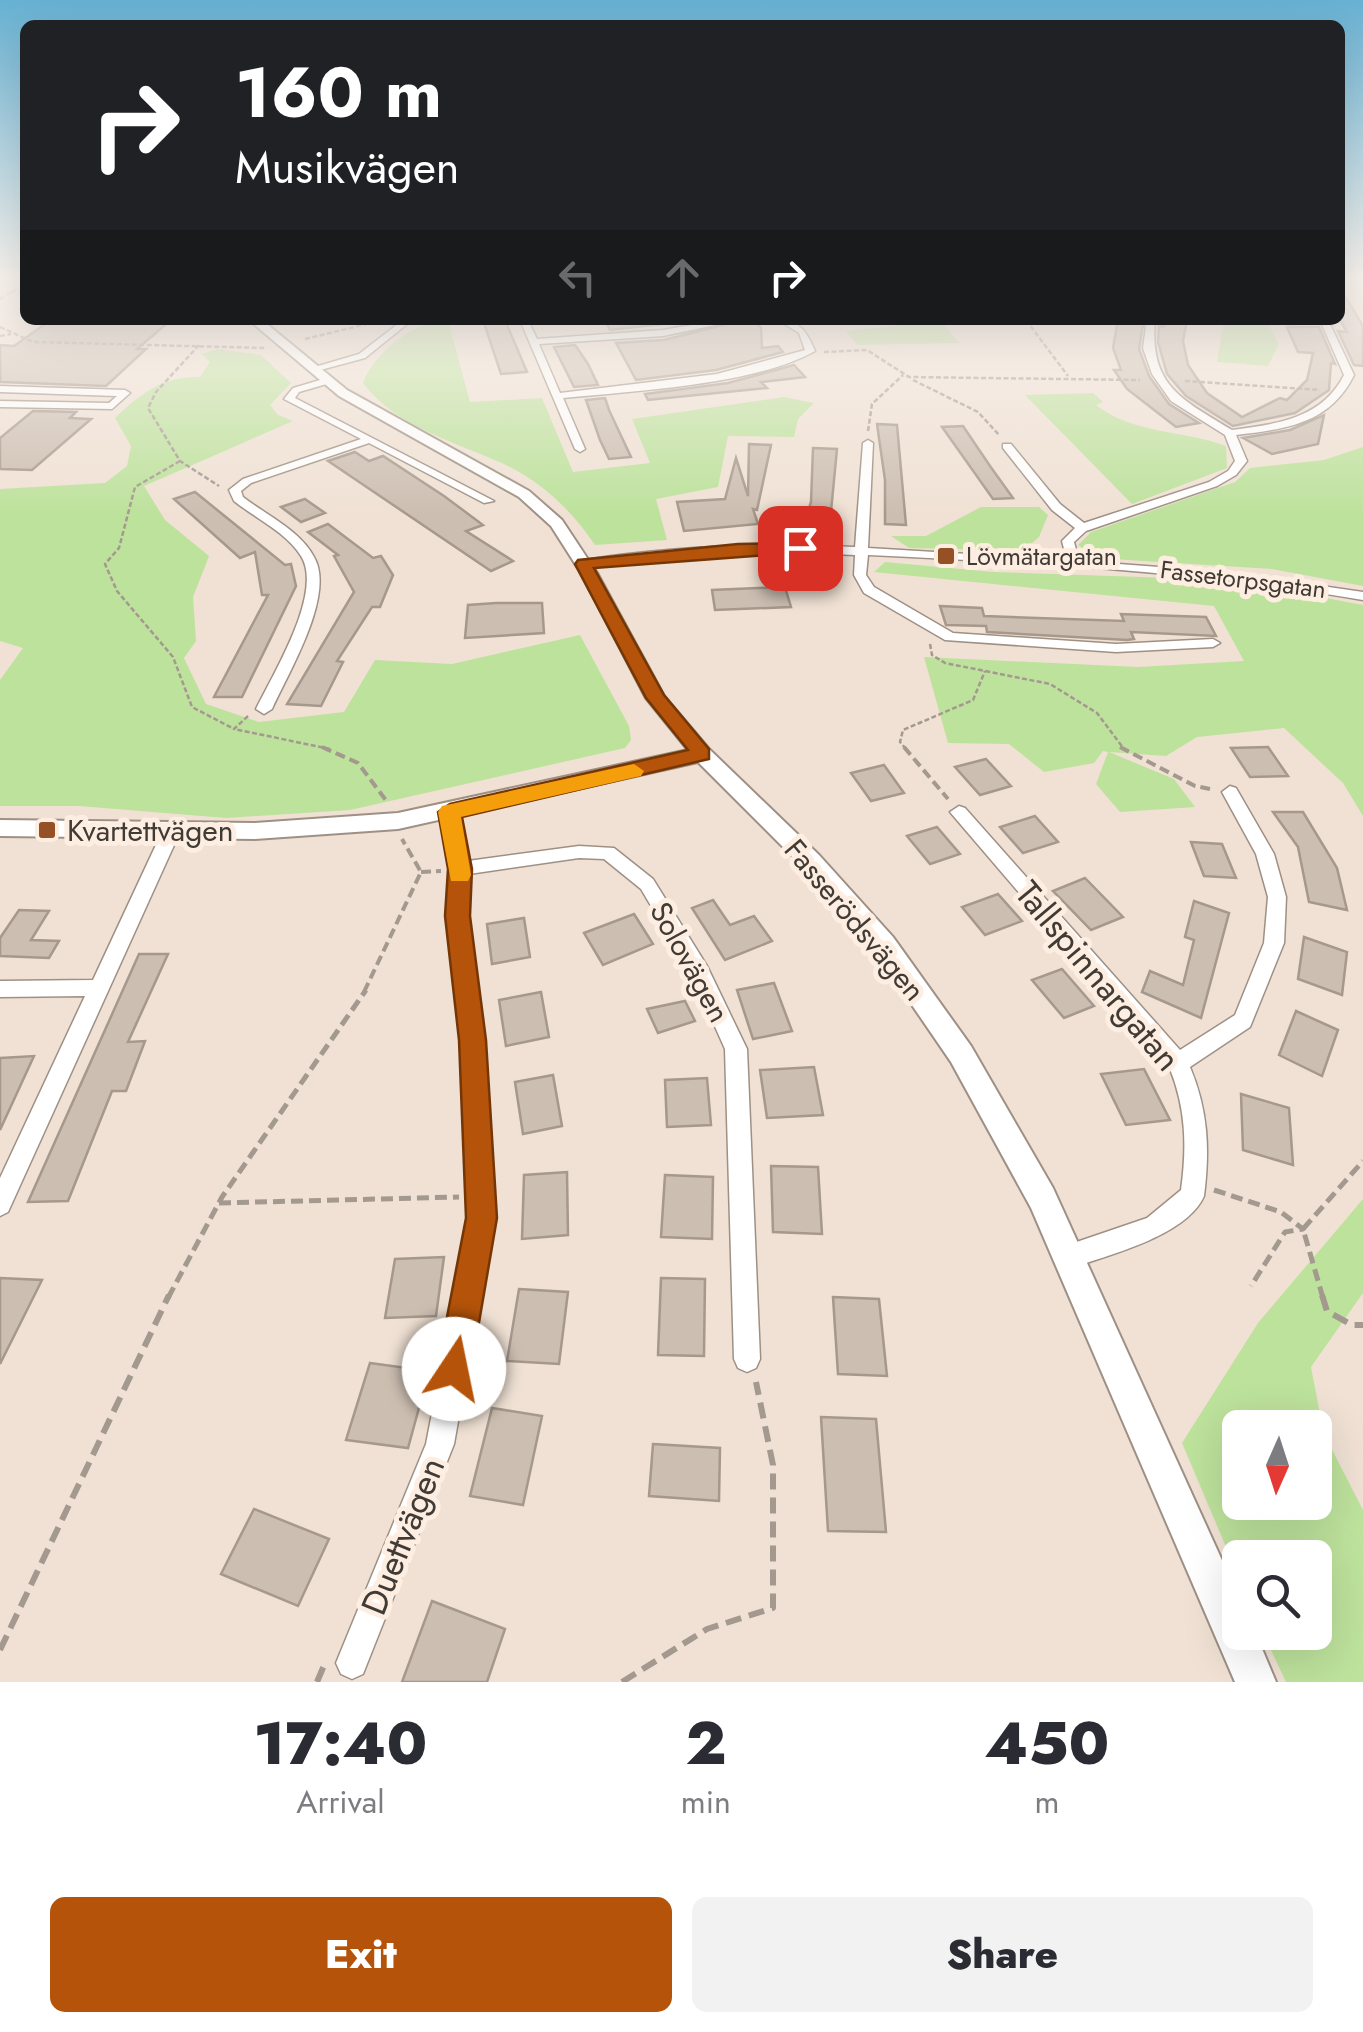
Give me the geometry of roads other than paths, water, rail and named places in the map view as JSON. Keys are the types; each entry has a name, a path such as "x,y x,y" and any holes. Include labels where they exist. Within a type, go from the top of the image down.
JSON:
{"street":[{"name":"Fasserödsvägen","path":"301,359 398,426 524,494 557,523 584,564 656,698 702,754 811,861 884,944 962,1054 1011,1139 1068,1257 1256,1682"},
{"path":"314,369 349,359"},
{"path":"541,359 580,449"},
{"path":"556,396 709,380 764,369 788,359"},
{"path":"1074,564 1068,541 1082,528 1213,484 1232,473 1241,460 1230,434 1175,399 1153,359"},
{"path":"1230,434 1288,423 1319,412 1341,395 1349,375 1342,359"},
{"path":"327,381 296,390 289,399 488,500"},
{"path":"0,390 125,392 112,406 0,404"},
{"path":"264,708 313,596 316,572 307,554 238,498 235,490 247,481 370,439"},
{"path":"868,442 860,576 869,590 936,631 976,640 1116,648 1212,644"},
{"path":"1007,446 1056,507 1082,528"},
{"name":"Fassetorpsgatan","path":"584,564 738,548 860,550 1240,574 1363,596"},
{"path":"0,828 171,832 332,827 450,812 702,754"},
{"path":"1178,1063 1243,1020 1274,942 1277,897 1265,854 1230,792"},
{"name":"Duettvägen","path":"352,1663 440,1444 482,1218 472,1040 458,916 460,869 450,812"},
{"name":"Tallspinnargatan","path":"959,812 1178,1063 1192,1094 1201,1135 1192,1196 1154,1227 1068,1257"},
{"path":"0,1204 171,832"},
{"name":"Solovägen","path":"460,869 579,852 608,853 647,884 700,972 736,1049 747,1358"},
{"path":"0,989 97,988"}],"place":[{"name":"Lövmätargatan","path":"946,556"},
{"name":"Kvartettvägen","path":"47,830"}]}
